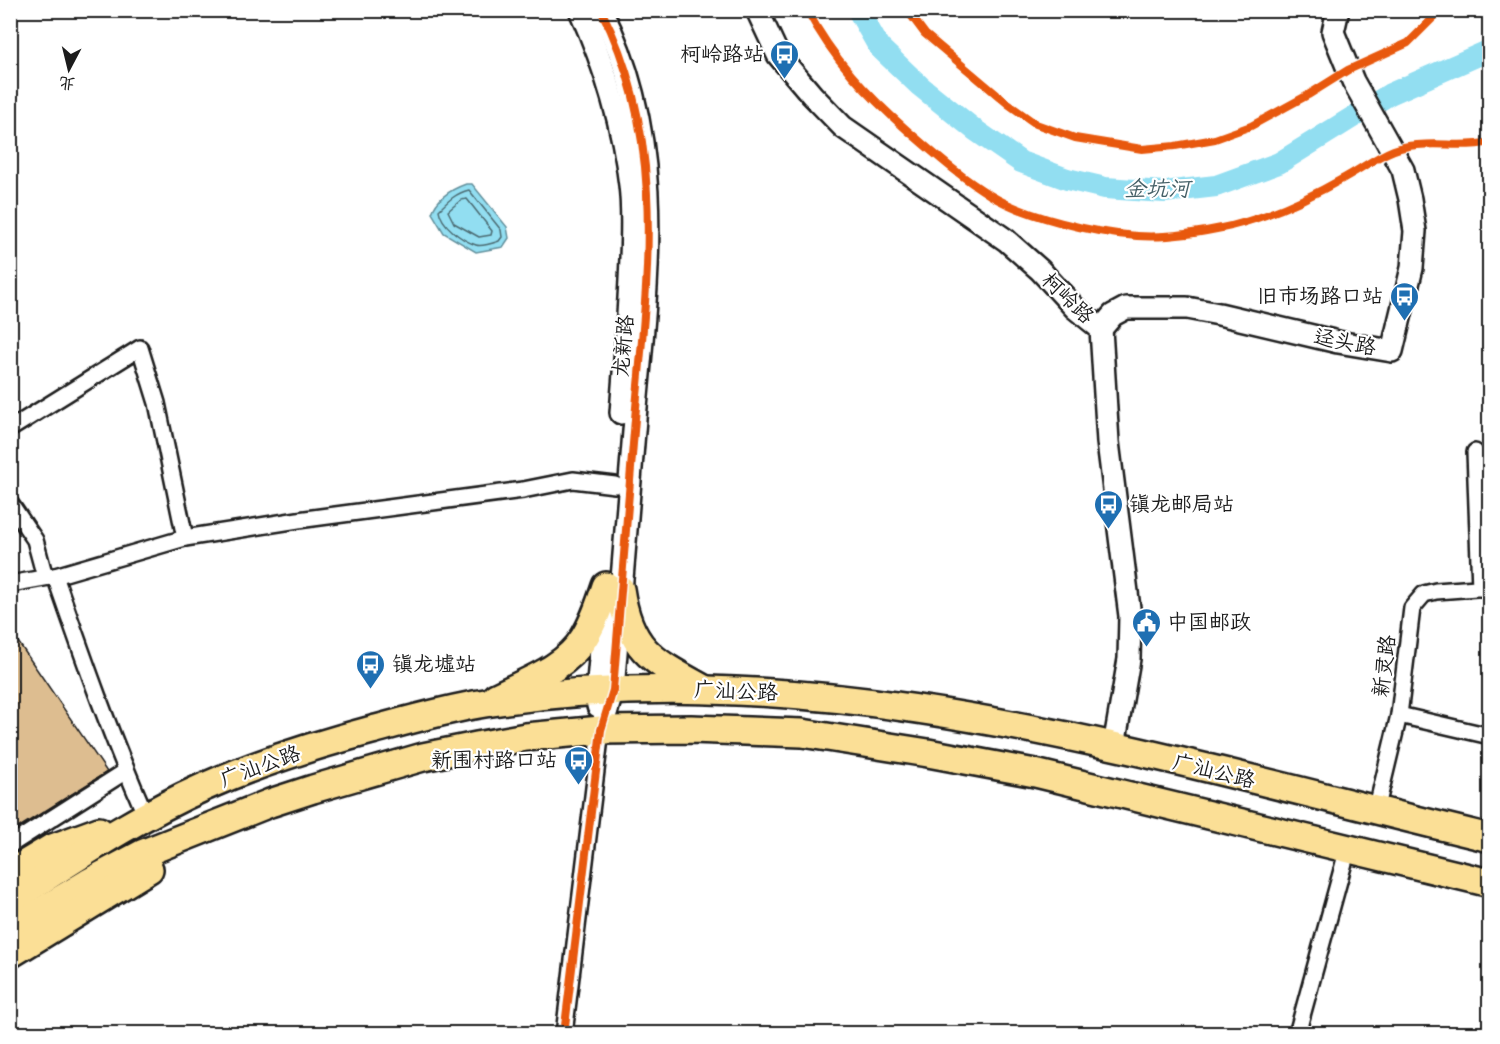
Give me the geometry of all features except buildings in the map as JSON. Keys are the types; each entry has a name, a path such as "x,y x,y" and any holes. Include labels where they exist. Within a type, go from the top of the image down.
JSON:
{"highway":[{"path":"613,588 627,622 651,658 703,689"},
{"path":"483,704 564,662 584,640 613,588"},
{"name":"广汕公路","path":"10,900 146,816 203,787 257,765 342,738 483,704 605,691 703,689 808,695 894,704 1041,730 1114,746 1490,838"},
{"path":"802,733 808,695"},
{"path":"399,723 408,761"},
{"name":"广汕公路","path":"10,930 88,883 144,853 313,789 408,761 526,737 601,730 691,729 802,733 1035,772 1490,883"},
{"path":"10,873 50,849 91,833 146,816"},
{"path":"10,954 238,816"}],"street":[{"name":"龙新路","path":"580,10 601,61 613,100 630,186 632,227 630,280 615,485 613,588"},
{"name":"龙新路","path":"601,10 619,49 633,91 645,157 648,191 645,291 613,588 601,730"},
{"name":"柯岭路","path":"757,10 778,55 843,127 1006,240 1040,270 1075,309 1101,329 1108,442 1130,616 1129,658 1114,746"},
{"name":"迳头路","path":"1101,329 1113,315 1126,308 1187,308 1338,342 1392,351 1412,268 1415,231 1408,186 1403,170 1353,81 1333,32 1338,10"},
{"path":"10,429 140,348 157,403 185,538"},
{"path":"1475,452 1485,588"},
{"path":"10,584 50,577 185,538 298,520 523,490 573,480 615,485"},
{"path":"10,503 35,540 146,816"},
{"name":"新灵路","path":"1376,811 1399,715 1412,608 1424,594 1436,591 1485,588"},
{"path":"1399,715 1490,736"},
{"path":"564,1034 601,730"},
{"path":"10,845 126,771"},
{"path":"1297,1034 1348,848"}],"water":[{"path":"466,184 472,184 507,227 509,238 503,247 476,252 444,233 432,213 437,203 446,195"}],"waterway":[{"name":"金坑河","path":"858,10 879,47 920,86 975,130 1021,162 1067,179 1105,188 1164,192 1216,186 1279,163 1390,94 1490,50"}],"cycle path":[{"path":"564,1034 601,730 613,690 647,263 648,211 644,160 636,109 622,59 601,10"},
{"path":"807,10 839,60 864,89 908,131 958,173 990,195 1022,210 1061,223 1101,231 1137,236 1160,236 1231,226 1275,212 1303,199 1396,149 1415,145 1469,145 1490,142"},
{"path":"907,10 925,34 1008,104 1036,124 1075,138 1142,149 1215,139 1251,126 1348,70 1408,43 1441,10"}],"place":[{"name":"柯岭路站","path":"785,80"},
{"name":"旧市场路口站","path":"1404,322"},
{"name":"镇龙邮局站","path":"1108,530"},
{"name":"中国邮政","path":"1146,648"},
{"name":"镇龙墟站","path":"371,690"},
{"name":"新围村路口站","path":"578,786"}]}
